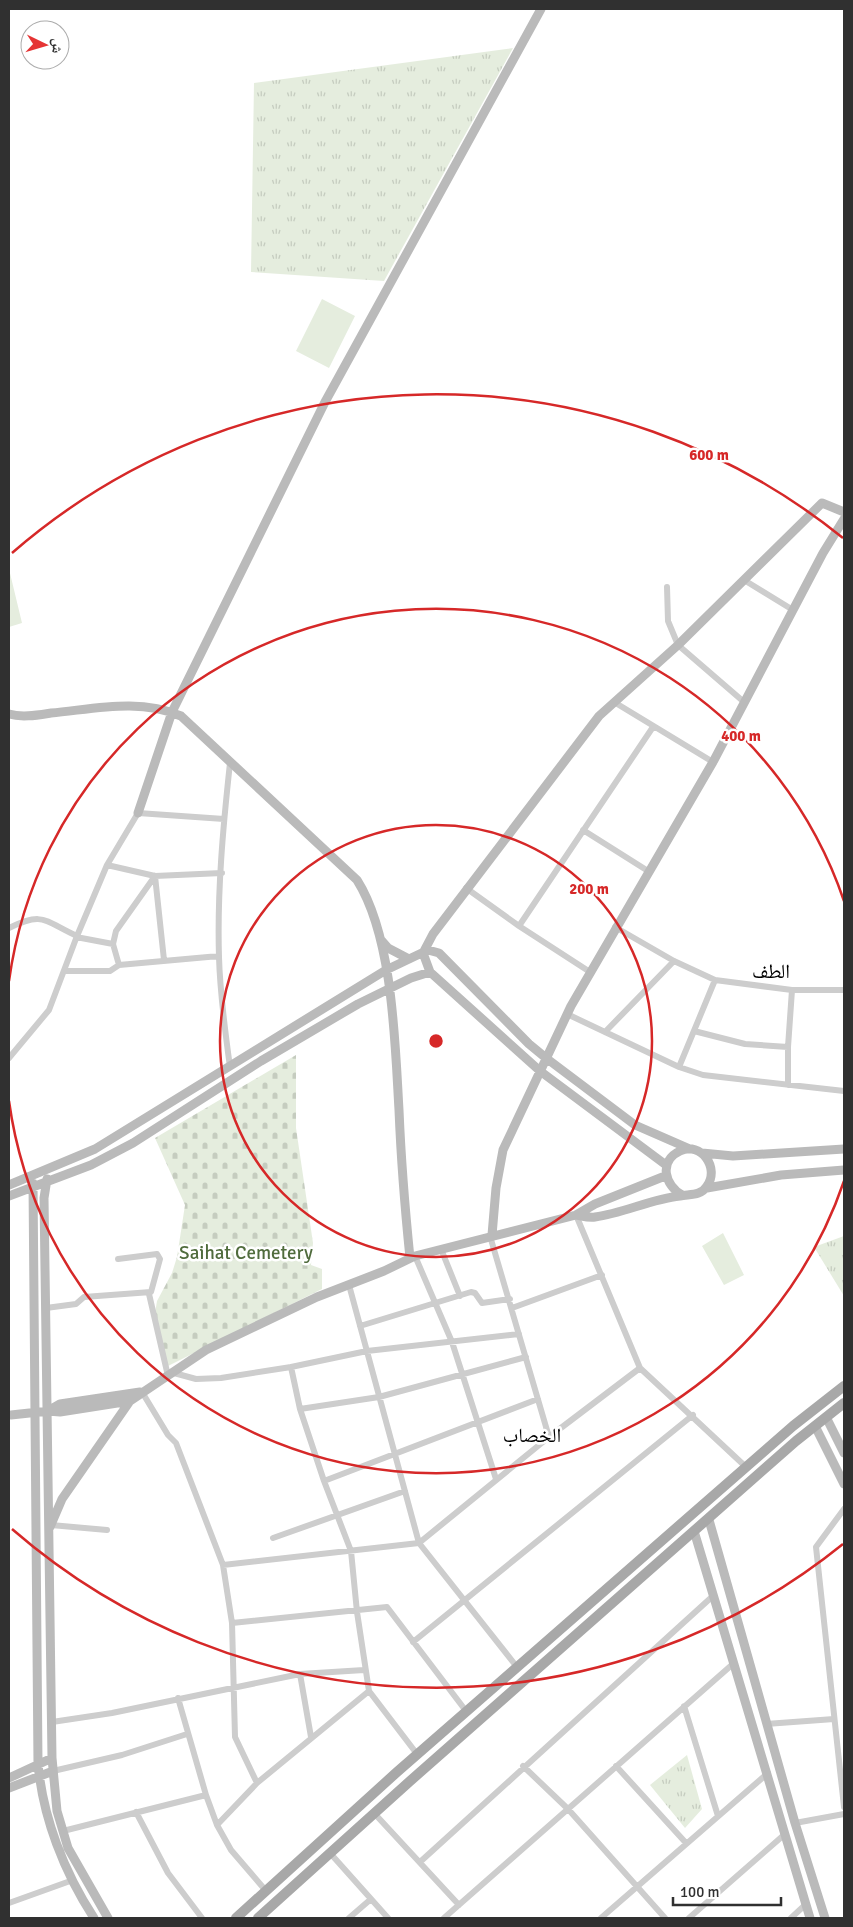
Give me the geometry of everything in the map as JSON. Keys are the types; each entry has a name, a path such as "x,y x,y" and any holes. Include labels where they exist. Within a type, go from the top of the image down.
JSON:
{"main road":[{"path":"138,813 172,712 325,402 541,9"},
{"path":"666,1165 540,1071 430,972 423,953 433,934 466,888 599,716 678,645 822,504 844,512"},
{"path":"491,1235 496,1188 503,1150 567,1014 615,926 713,762 823,553 844,519"},
{"path":"9,714 33,715 134,704 161,708 181,716 357,880 366,894 379,938 390,988 413,1257"},
{"path":"379,938 388,948 409,959"},
{"path":"9,1185 95,1150 386,970 428,950 439,953 529,1044 635,1125 701,1153 733,1156 844,1149"},
{"path":"9,1196 91,1165 134,1143 261,1061 390,988 430,972"},
{"path":"682,1195 673,1190 665,1176 666,1165 672,1156 681,1150 690,1149"},
{"path":"701,1153 711,1165 712,1176 707,1188"},
{"path":"48,1169 44,1198 52,1758 56,1811 68,1848 108,1918"},
{"path":"576,1215 594,1217 682,1195 694,1195 707,1188 781,1175 844,1170"},
{"path":"33,1175 38,1764 48,1818 61,1855 94,1918"},
{"path":"50,1528 62,1500 130,1401 206,1350 242,1331 413,1257 491,1235 576,1215 595,1204 665,1176"},
{"path":"236,1918 466,1711 793,1426 844,1386"},
{"path":"48,1411 60,1404 142,1392"},
{"path":"10,1415 48,1411 60,1412 130,1401"},
{"path":"258,1918 374,1813 694,1531 844,1403"},
{"path":"826,1417 844,1453"},
{"path":"815,1426 844,1484"},
{"path":"709,1520 766,1724 825,1918"},
{"path":"694,1531 810,1918"},
{"path":"9,1778 52,1758"},
{"path":"9,1788 53,1771"}],"street":[{"path":"744,580 793,610"},
{"path":"667,587 668,621 678,645 744,702"},
{"path":"614,702 713,762"},
{"path":"519,926 653,727"},
{"path":"230,763 224,819 219,956 222,1014 230,1067"},
{"path":"9,1058 48,1010 76,937 107,866 138,813 224,819"},
{"path":"583,830 648,871"},
{"path":"107,866 154,876 222,873"},
{"path":"119,965 113,944 116,932 154,876"},
{"path":"154,876 164,960"},
{"path":"466,888 519,926 590,972"},
{"path":"9,928 29,918 40,918 76,937 113,944"},
{"path":"615,926 674,961 715,980 792,990 844,990"},
{"path":"64,971 110,971 119,965 219,956"},
{"path":"605,1032 674,961"},
{"path":"679,1068 715,980"},
{"path":"788,1085 788,1047 792,990"},
{"path":"567,1014 679,1068 703,1075 844,1091"},
{"path":"694,1031 745,1044 788,1047"},
{"path":"576,1215 640,1368 693,1415 746,1467"},
{"path":"491,1235 549,1437"},
{"path":"441,1249 460,1296"},
{"path":"46,1308 76,1304 84,1297 149,1294 153,1289 159,1256 154,1253 118,1259"},
{"path":"413,1257 437,1304 452,1342 496,1479"},
{"path":"512,1308 602,1275"},
{"path":"349,1285 419,1543 517,1667"},
{"path":"360,1326 473,1292 482,1304 510,1299"},
{"path":"149,1294 171,1375 196,1379 220,1378 291,1367 366,1351 519,1334"},
{"path":"300,1409 379,1397 526,1357"},
{"path":"291,1367 300,1409 324,1481 352,1551 356,1612 364,1670 369,1691 417,1754"},
{"path":"224,1564 419,1543 549,1437 640,1368"},
{"path":"142,1392 168,1435 176,1443 224,1564 232,1623 236,1687 236,1737 258,1783"},
{"path":"324,1481 478,1420 538,1399"},
{"path":"413,1642 693,1415"},
{"path":"272,1538 405,1491"},
{"path":"844,1509 816,1547 844,1807"},
{"path":"50,1528 107,1530"},
{"path":"420,1862 714,1595"},
{"path":"232,1623 356,1612 387,1607 466,1711"},
{"path":"444,1918 734,1663"},
{"path":"52,1722 112,1713 300,1674 364,1670"},
{"path":"300,1674 311,1737"},
{"path":"217,1825 258,1783 311,1737 369,1691"},
{"path":"178,1698 187,1734 217,1825 231,1850 267,1892"},
{"path":"684,1706 718,1816"},
{"path":"766,1724 834,1719"},
{"path":"53,1771 122,1755 187,1734"},
{"path":"524,1766 568,1809 665,1918"},
{"path":"616,1766 686,1843"},
{"path":"601,1918 768,1774"},
{"path":"63,1831 206,1795"},
{"path":"136,1812 168,1873 202,1918"},
{"path":"374,1813 459,1905"},
{"path":"795,1823 844,1814"},
{"path":"689,1918 785,1834"},
{"path":"330,1853 388,1918"},
{"path":"9,1903 73,1880"},
{"path":"349,1918 371,1899"},
{"path":"791,1918 805,1905"}],"green space":[{"path":"513,48 384,281 251,272 254,83"},
{"path":"322,299 355,316 329,368 296,351"},
{"path":"9,569 22,623 9,627"},
{"name":"Saihat Cemetery","path":"296,1055 296,1128 313,1243 311,1265 322,1269 322,1289 168,1366 155,1313 157,1301 172,1273 177,1257 185,1205 155,1138"},
{"path":"723,1233 744,1275 724,1285 702,1246"},
{"path":"844,1236 844,1296 814,1247"},
{"path":"687,1755 702,1809 685,1828 650,1785"}],"district":[{"name":"الطف","path":"771,971"},
{"name":"الخصاب","path":"532,1435"}]}
